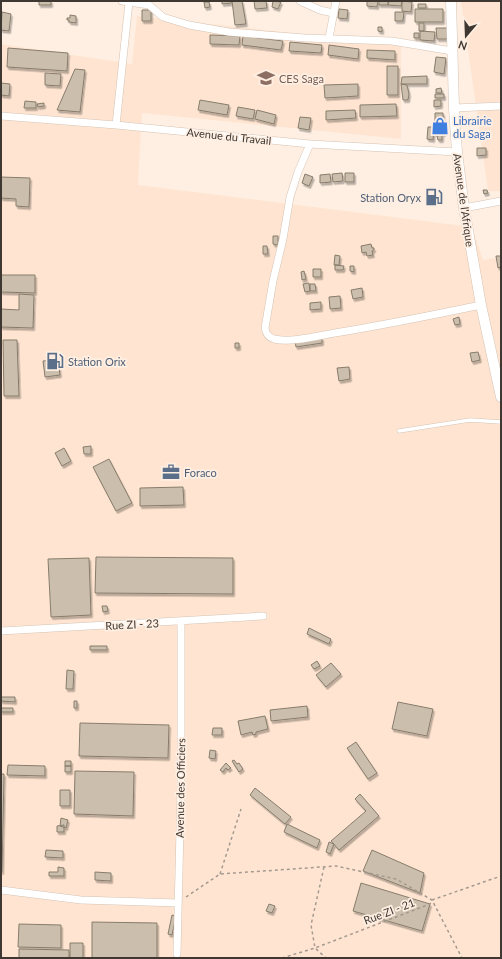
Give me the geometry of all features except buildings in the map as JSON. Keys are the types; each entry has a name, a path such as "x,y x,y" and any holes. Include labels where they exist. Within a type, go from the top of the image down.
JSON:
{"main road":[{"name":"Avenue de l'Afrique","path":"451,1 454,108 457,152 464,208 481,305 501,397"}],"street":[{"path":"300,1 320,10 333,13"},
{"path":"329,38 336,1"},
{"path":"116,126 126,2 149,5 163,17 189,25 229,32 305,38 392,41 452,51"},
{"path":"454,108 501,106"},
{"name":"Avenue du Travail","path":"1,116 310,144 457,152"},
{"path":"310,144 298,172 290,197 265,328 266,333 270,337 285,340 306,338 481,305"},
{"path":"464,208 501,201"},
{"name":"Rue ZI - 23","path":"1,631 263,616"},
{"name":"Avenue des Officiers","path":"177,954 181,788 181,621"},
{"path":"1,890 81,900 178,903"}],"lane":[{"path":"398,431 460,420 501,422"}],"path":[{"path":"220,874 241,808"},
{"path":"178,903 220,874 336,866 350,868 396,879 432,900 462,958"},
{"path":"324,867 312,925 315,948 326,958"},
{"name":"Rue ZI - 21","path":"282,958 315,948 430,904 432,900 501,876"}],"shaded area":[{"path":"461,1 501,1 501,191 488,191"},
{"path":"137,16 401,45 401,139 142,113 138,185 472,227 483,260 501,257 501,958 1,958 1,44 132,64"}],"place":[{"name":"CES Saga","path":"266,78"},
{"name":"Librairie du Saga","path":"440,126"},
{"name":"Station Oryx","path":"434,197"},
{"name":"Station Orix","path":"55,361"},
{"name":"Foraco","path":"171,472"}]}
